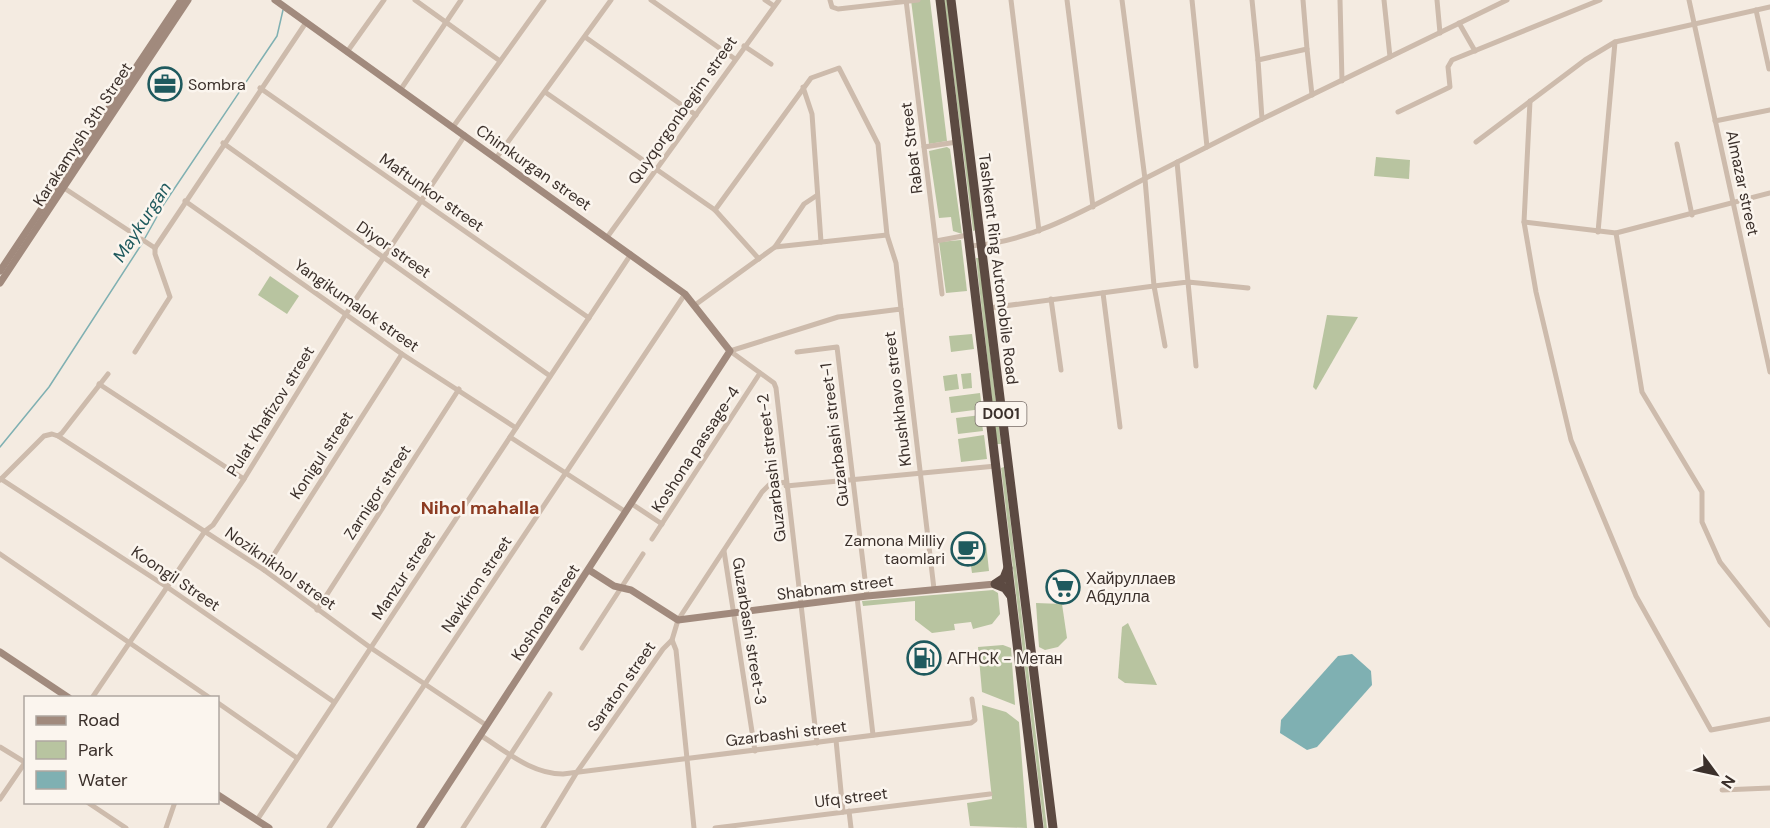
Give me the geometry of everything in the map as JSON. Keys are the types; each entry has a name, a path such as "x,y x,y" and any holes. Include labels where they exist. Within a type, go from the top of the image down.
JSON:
{"highway":[{"name":"Tashkent Ring Automobile Road","path":"940,0 1039,828"},
{"name":"Tashkent Ring Automobile Road","path":"951,0 1053,828"},
{"path":"995,462 1006,457"},
{"path":"995,584 1004,578 1008,568"},
{"path":"995,584 1005,588 1012,598"}],"street":[{"name":"Karakamysh 3th Street","path":"0,284 60,186 181,0"},
{"name":"Karakamysh 3th Street","path":"0,271 188,0"},
{"path":"347,52 384,0"},
{"path":"416,0 500,61"},
{"path":"401,89 461,0"},
{"path":"453,127 544,0"},
{"path":"497,157 611,0"},
{"path":"651,0 735,59"},
{"path":"765,0 774,6"},
{"name":"Quyqorgonbegim street","path":"608,237 779,0"},
{"path":"830,2 838,9 918,0"},
{"path":"1011,0 1023,84 1039,231"},
{"path":"1066,0 1093,207"},
{"path":"1122,0 1145,179 1154,286 1165,346"},
{"path":"1192,0 1207,147"},
{"path":"1252,0 1262,119"},
{"path":"1303,0 1312,95"},
{"path":"1340,0 1342,81"},
{"path":"1384,0 1390,57"},
{"path":"1437,0 1440,33"},
{"path":"970,246 1039,231 1093,207 1262,119 1440,33 1494,3 1507,0"},
{"path":"1398,112 1450,87 1449,64 1475,51 1600,0"},
{"name":"Almazar street","path":"1689,0 1770,372"},
{"name":"Rabat Street","path":"906,1 942,294"},
{"name":"Chimkurgan street","path":"280,5 497,157 685,294 730,351"},
{"path":"1476,142 1585,60 1615,42 1770,7"},
{"path":"1756,10 1769,69"},
{"path":"1459,23 1475,51"},
{"path":"135,352 170,297 155,248 223,143 305,24"},
{"path":"585,37 696,115"},
{"path":"1598,232 1615,42"},
{"path":"744,46 771,64"},
{"path":"1258,60 1307,49"},
{"path":"715,210 803,87 811,78 839,68 878,144 887,235 896,263 901,309"},
{"path":"803,87 812,114 821,242"},
{"name":"Maftunkor street","path":"260,88 588,318"},
{"path":"545,92 715,210 759,259"},
{"path":"1530,101 1524,222 1536,292 1571,440 1636,596 1711,730 1770,719"},
{"path":"1715,120 1770,110"},
{"name":"Pulat Khafizov street","path":"93,696 205,531 213,525 244,480 346,314 465,135"},
{"path":"924,147 957,142"},
{"name":"Diyor street","path":"223,143 550,376"},
{"path":"1677,144 1692,215"},
{"path":"1177,162 1196,366"},
{"path":"60,186 155,248"},
{"path":"1524,222 1616,233 1770,193"},
{"path":"695,305 775,247 804,204 816,196"},
{"name":"Yangikumalok street","path":"185,201 402,354 516,428"},
{"path":"1616,233 1642,392 1702,492 1702,522 1720,562 1770,625"},
{"path":"775,247 887,235"},
{"path":"936,241 968,235"},
{"name":"Manzur street","path":"257,820 632,254"},
{"path":"989,308 1188,282 1248,288"},
{"path":"1103,292 1120,427"},
{"name":"Navkiron street","path":"329,828 685,294"},
{"path":"1051,299 1061,370"},
{"name":"Khushkhavo street","path":"730,351 838,317 901,309 934,589"},
{"name":"Guzarbashi street-1","path":"797,352 837,347 867,596"},
{"name":"Guzarbashi street-2","path":"730,351 774,383 776,388 817,743"},
{"name":"Koshona street","path":"420,828 730,351"},
{"name":"Konigul street","path":"264,570 402,354"},
{"name":"Koshona passage-4","path":"652,539 760,373"},
{"path":"0,480 44,436 52,434 58,436 108,374"},
{"path":"99,384 244,480"},
{"name":"Zarnigor street","path":"317,610 459,389"},
{"name":"Noziknikhol street","path":"58,436 264,570 371,648 486,726"},
{"path":"510,437 626,512"},
{"path":"786,484 919,472 995,462"},
{"name":"Koongil Street","path":"0,480 167,587 334,702"},
{"name":"Saraton street","path":"543,828 578,771 663,648 672,640 678,620 766,487 786,484"},
{"path":"632,504 662,524"},
{"name":"Guzarbashi street-3","path":"724,551 755,751"},
{"path":"0,554 207,696"},
{"path":"582,648 643,554"},
{"path":"589,570 621,588 631,590 678,620"},
{"name":"Shabnam street","path":"678,620 857,597 995,584"},
{"path":"857,597 873,735"},
{"path":"672,640 676,650 694,828"},
{"path":"0,652 66,696"},
{"path":"463,828 550,694"},
{"name":"Gzarbashi street","path":"578,771 971,723 975,720 972,699"},
{"path":"219,704 297,758"},
{"path":"480,735 541,772 562,774 578,771"},
{"path":"836,740 846,811 851,828"},
{"path":"0,747 24,761"},
{"path":"0,799 24,763"},
{"path":"1722,790 1770,788"},
{"name":"Ufq street","path":"715,828 990,794"},
{"path":"219,796 269,828"},
{"path":"90,804 126,828"},
{"path":"166,828 174,804"}],"green space":[{"path":"911,0 930,0 947,141 929,144"},
{"path":"944,0 948,0 976,230 973,231"},
{"path":"947,147 950,149 962,234 953,231 951,217 939,218 929,151"},
{"path":"1376,157 1410,160 1409,179 1374,176"},
{"path":"961,240 967,291 946,293 939,242"},
{"path":"976,258 979,258 1001,444 997,444"},
{"path":"270,276 299,296 287,314 258,295"},
{"path":"1327,315 1358,317 1316,390 1313,387"},
{"path":"972,334 974,349 951,352 949,336"},
{"path":"971,373 972,388 963,389 961,374"},
{"path":"957,374 959,389 945,391 943,376"},
{"path":"980,393 982,409 951,413 949,397"},
{"path":"981,415 983,431 958,434 956,418"},
{"path":"984,435 987,459 961,462 958,439"},
{"path":"1004,467 1047,828 1044,828 1001,468"},
{"path":"986,543 989,571 972,573 968,545"},
{"path":"993,590 998,593 1000,614 992,624 973,629 971,622 954,624 955,630 932,633 915,620 915,601 863,606 862,601"},
{"path":"1036,603 1062,604 1067,638 1058,647 1045,650 1039,647"},
{"path":"1128,623 1157,685 1125,683 1118,678 1122,627"},
{"path":"1003,645 1011,648 1015,705 982,692 978,647"},
{"path":"982,705 1006,712 1019,722 1027,828 970,826 967,803 992,799"}],"water":[{"path":"1352,654 1371,671 1372,685 1317,747 1307,750 1280,733 1281,720 1338,656"}],"waterway":[{"name":"Maykurgan","path":"145,238 164,204 277,36 283,10"},
{"name":"Maykurgan","path":"0,447 49,387 143,242"}],"place":[{"name":"Sombra","path":"165,84"},
{"name":"Zamona Milliy taomlari","path":"968,549"},
{"name":"Хайруллаев Абдулла","path":"1063,587"},
{"name":"АГНСК - Метан","path":"924,658"}],"district":[{"name":"Nihol mahalla","path":"480,508"}]}
